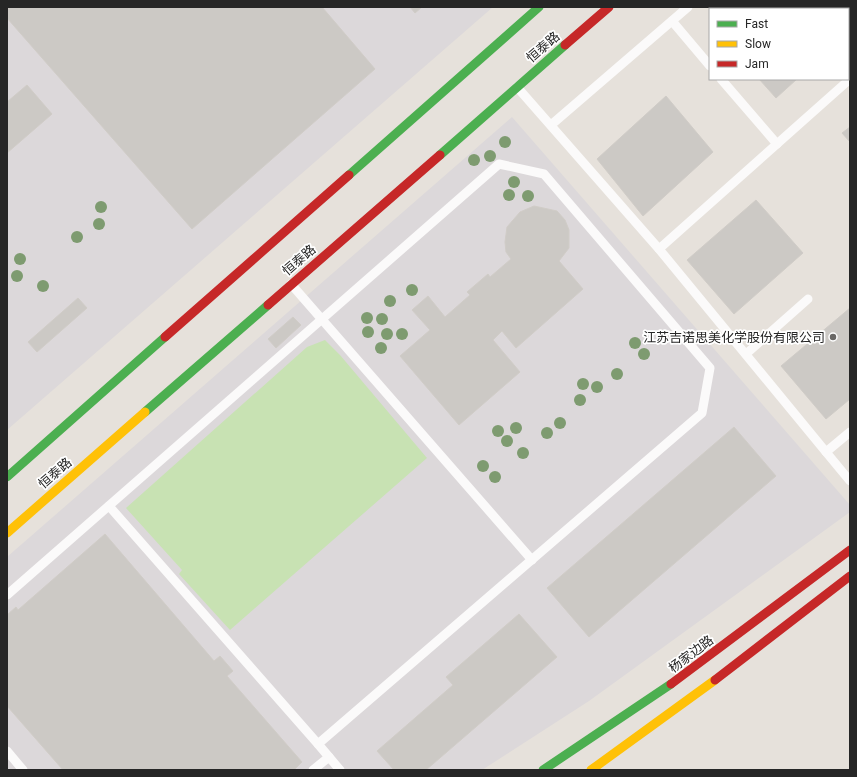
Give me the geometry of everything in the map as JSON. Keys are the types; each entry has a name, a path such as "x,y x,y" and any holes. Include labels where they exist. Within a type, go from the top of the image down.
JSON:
{"street":[{"path":"7,477 539,7"},
{"name":"恒泰路","path":"7,533 609,7"},
{"name":"杨家边路","path":"543,770 679,679 850,550"},
{"path":"591,770 698,693 850,576"}],"lane":[{"path":"551,125 688,7"},
{"path":"672,21 709,65"},
{"path":"722,80 777,144"},
{"path":"659,249 849,80"},
{"path":"517,87 659,249 826,452 847,470 850,481"},
{"path":"7,595 499,164 544,174 710,368 702,413 318,744"},
{"path":"291,284 532,560"},
{"path":"746,354 808,298"},
{"path":"826,452 850,432"},
{"path":"109,506 340,770"},
{"path":"7,751 23,770"},
{"path":"313,770 329,757"}],"shaded area":[{"path":"7,7 493,7 7,430"},
{"path":"512,117 850,505 850,512 589,701 482,770 7,770 7,557"}],"green space":[{"path":"325,340 340,355 427,458 230,630 179,574 182,570 126,508 307,347"}],"building":[{"path":"7,7 322,7 375,69 192,229 7,18"},
{"path":"410,7 422,7 415,13"},
{"path":"824,7 825,8 729,8"},
{"path":"760,80 796,80 776,98"},
{"path":"27,85 52,114 7,153 7,102"},
{"path":"666,96 713,152 643,216 597,159"},
{"path":"850,127 850,142 842,133"},
{"path":"756,200 803,253 734,314 687,260"},
{"path":"534,206 557,211 565,220 569,230 569,248 559,261 583,289 516,348 502,331 493,340 520,372 459,425 400,356 430,330 412,310 428,296 445,317 470,295 467,292 488,274 490,277 511,259 506,252 505,242 507,227 520,212"},
{"path":"78,298 87,308 37,352 28,342"},
{"name":"江苏吉诺思美化学股份有限公司","path":"850,308 850,399 826,419 781,366"},
{"path":"293,317 301,325 276,348 268,339"},
{"path":"734,427 776,476 589,637 547,588"},
{"path":"105,534 214,661 220,656 233,671 227,676 302,762 294,770 63,770 7,706 7,615 16,607 18,610"},
{"path":"519,614 557,657 426,770 394,770 377,751 453,685 446,677"}],"traffic: fast":[{"path":"349,175 539,7"},
{"path":"440,155 565,45"},
{"path":"145,412 268,305"},
{"path":"7,477 165,337"},
{"path":"543,770 671,684"}],"traffic: slow":[{"path":"7,533 145,412"},
{"path":"591,770 715,680"}],"traffic: jam":[{"path":"565,45 609,7"},
{"path":"268,305 440,155"},
{"path":"165,337 349,175"},
{"path":"671,684 850,550"},
{"path":"715,680 850,576"}],"place":[{"name":"江苏吉诺思美化学股份有限公司","path":"833,337"}]}
